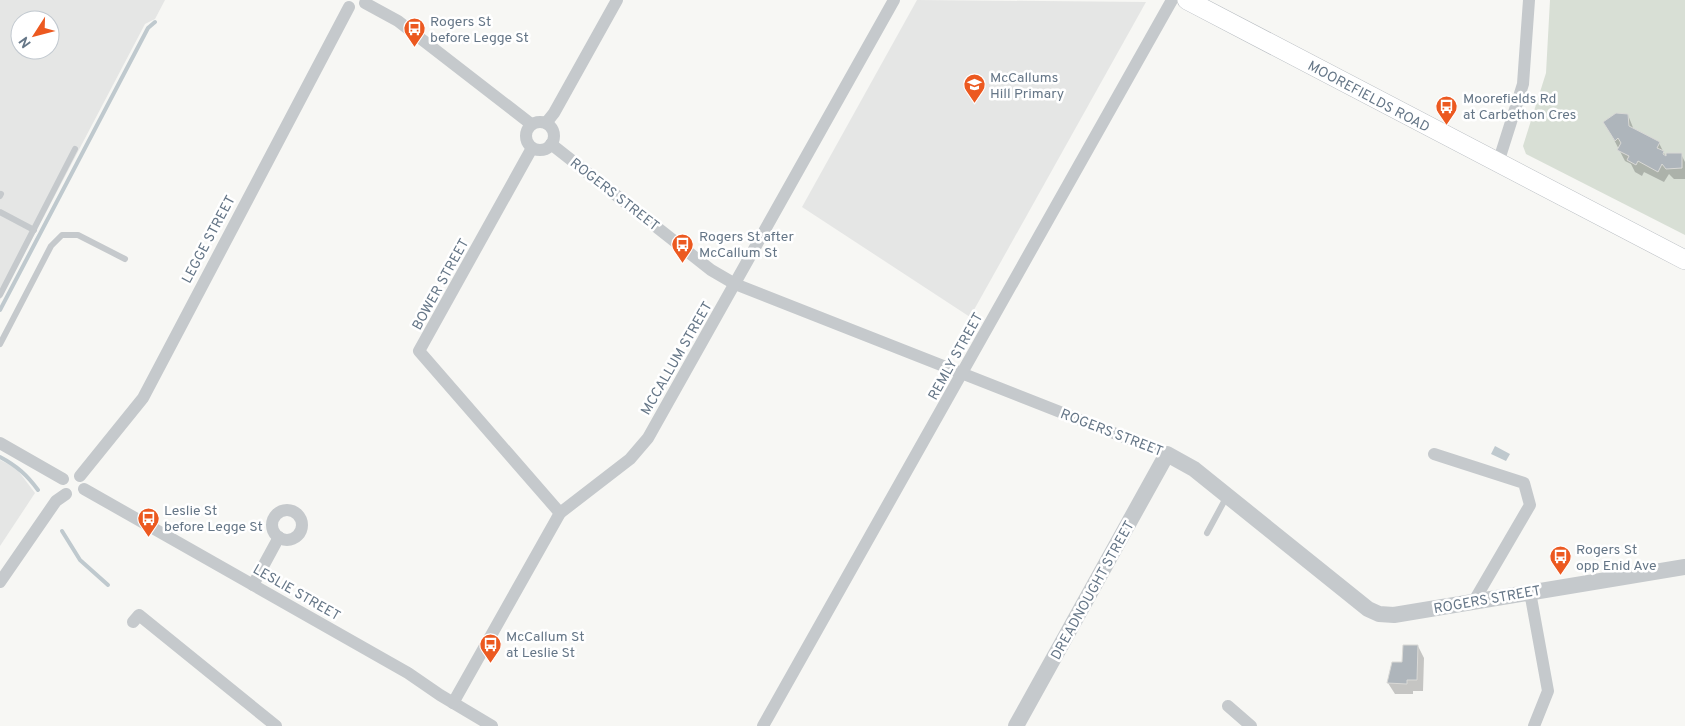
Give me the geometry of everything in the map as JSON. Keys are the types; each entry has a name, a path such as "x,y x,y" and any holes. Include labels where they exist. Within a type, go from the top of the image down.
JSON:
{"main road":[{"name":"MOOREFIELDS ROAD","path":"1199,3 1498,163 1685,260"}],"street":[{"path":"546,123 554,113 617,0"},
{"name":"MCCALLUM STREET","path":"454,703 560,513 630,459 643,444 894,0"},
{"name":"REMLY STREET","path":"763,726 1172,0"},
{"path":"1498,163 1523,84 1529,0"},
{"path":"346,3 359,8 366,2 398,21 531,124"},
{"name":"LEGGE STREET","path":"80,476 143,398 346,3"},
{"path":"538,121 546,123 554,132 551,144 544,149 532,148 525,136 531,124 538,121"},
{"name":"ROGERS STREET","path":"551,144 711,270 735,284 1167,454 1194,469 1368,610 1380,614 1394,615 1685,567"},
{"name":"BOWER STREET","path":"532,148 419,351 560,513"},
{"path":"0,443 63,479"},
{"name":"DREADNOUGHT STREET","path":"1016,726 1167,454"},
{"path":"1434,454 1524,483 1530,505 1474,601"},
{"path":"73,473 80,476 84,482 84,489 76,496 66,494 62,489 63,479 73,473"},
{"name":"LESLIE STREET","path":"84,489 408,673 492,726"},
{"path":"0,582 56,501 66,494"},
{"path":"253,585 279,537"},
{"path":"1530,592 1548,691 1534,726"},
{"path":"133,622 139,614 276,726"},
{"path":"1228,706 1251,726"}],"lane":[{"path":"0,295 75,149"},
{"path":"0,212 34,230"},
{"path":"0,344 51,246 62,235 78,235 125,259"},
{"path":"1207,533 1227,496"}],"shaded area":[{"path":"0,0 165,0 155,19 145,24 0,300"},
{"name":"McCallums Hill Primary","path":"917,0 1146,2 970,317 802,207"},
{"path":"1550,0 1685,0 1685,235 1526,154 1523,146 1546,73"},
{"path":"1495,446 1510,454 1506,461 1491,454"},
{"path":"0,460 16,468 35,493 0,546"}],"building":[{"path":"1616,113 1628,114 1629,126 1660,142 1657,148 1664,151 1663,154 1666,156 1666,153 1682,153 1682,168 1666,169 1662,164 1658,172 1638,161 1636,165 1627,160 1629,156 1617,150 1621,143 1618,138 1615,141 1603,122"},
{"path":"1403,645 1418,645 1417,680 1407,680 1407,684 1387,683 1392,662 1402,662"}],"waterway":[{"path":"0,310 148,28 155,22"},
{"path":"0,457 21,471 38,490"},
{"path":"62,531 80,560 108,585"}],"place":[{"name":"Rogers St before Legge St","path":"414,48"},
{"name":"McCallums Hill Primary","path":"974,104"},
{"name":"Moorefields Rd at Carbethon Cres","path":"1447,125"},
{"name":"Rogers St after McCallum St","path":"683,263"},
{"name":"Leslie St before Legge St","path":"148,537"},
{"name":"Rogers St opp Enid Ave","path":"1560,576"},
{"name":"McCallum St at Leslie St","path":"490,663"}]}
